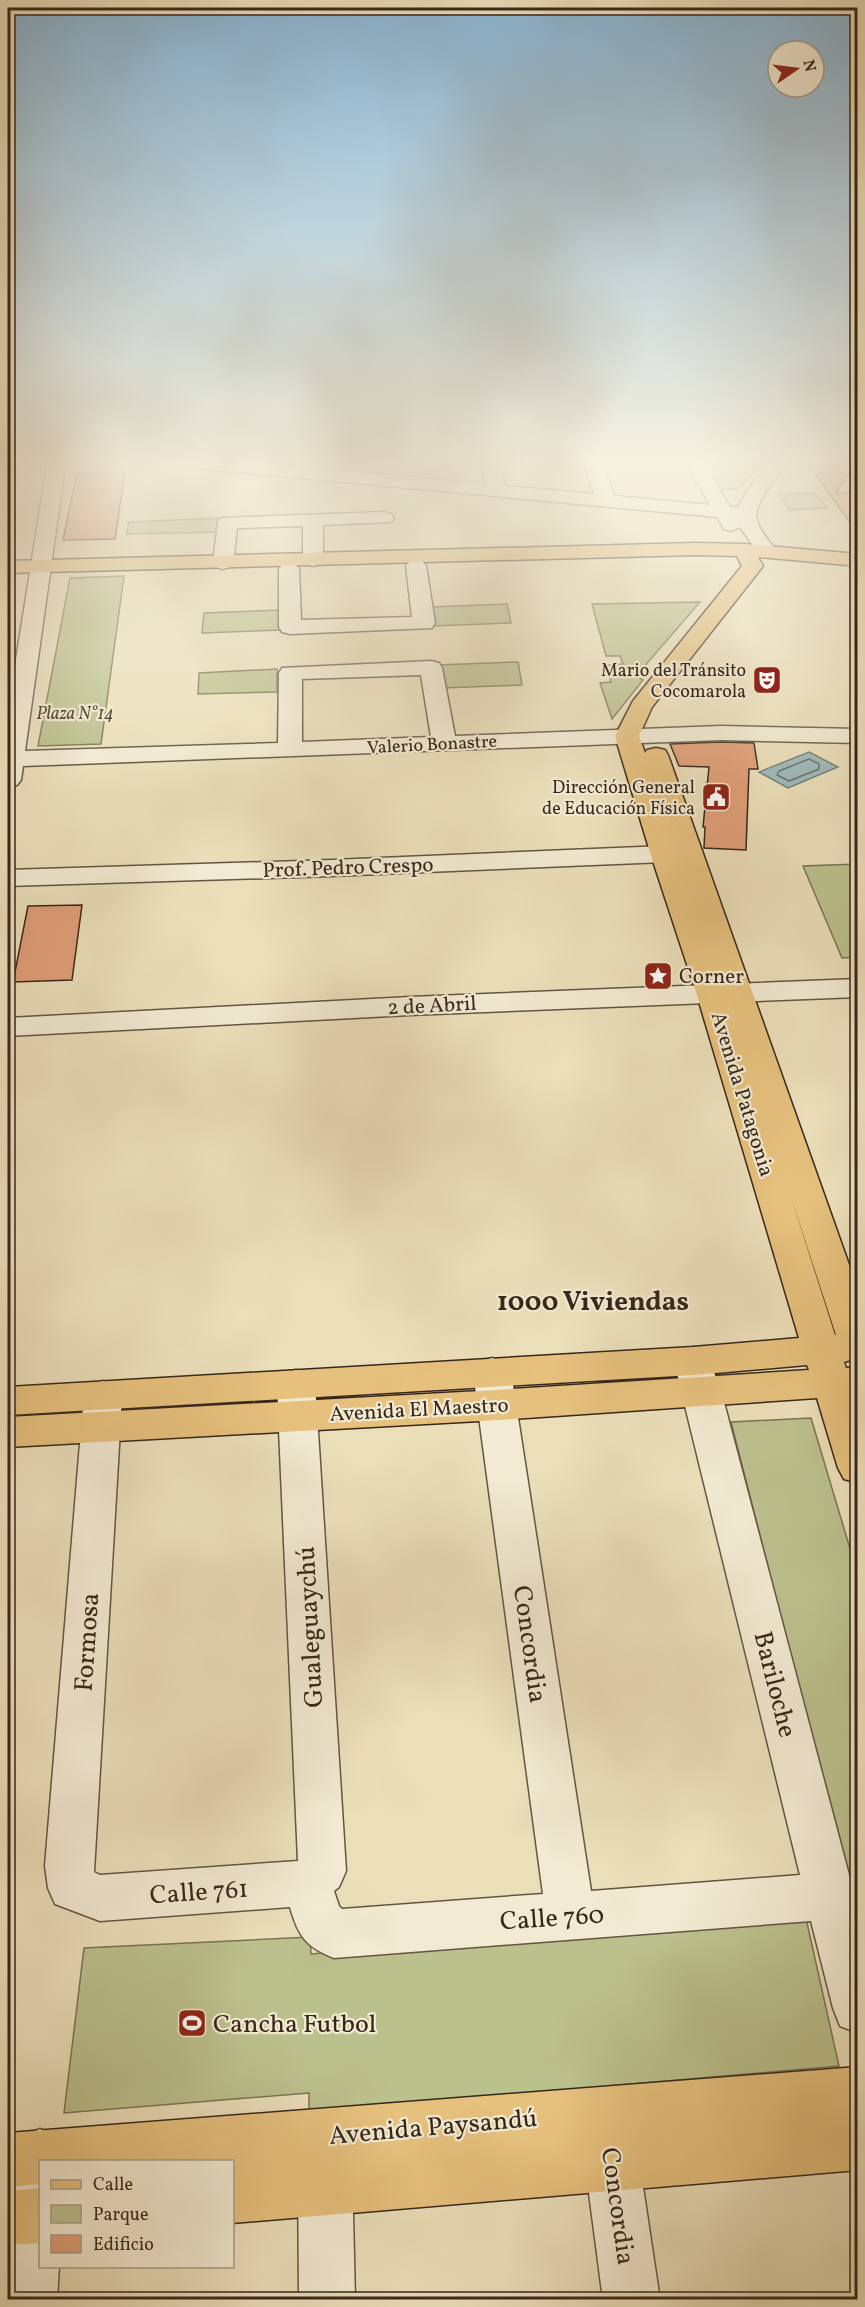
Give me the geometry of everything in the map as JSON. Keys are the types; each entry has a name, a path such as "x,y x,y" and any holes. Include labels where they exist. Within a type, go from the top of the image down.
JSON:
{"main road":[{"path":"8,567 41,571 388,567"},
{"path":"8,577 41,571 140,567"},
{"path":"638,735 773,569 770,567"},
{"name":"Avenida Patagonia","path":"638,735 845,1361 858,1468"},
{"name":"Avenida El Maestro","path":"8,1401 102,1411 698,1376 845,1361"},
{"name":"Avenida El Maestro","path":"8,1432 102,1411"},
{"name":"Avenida Paysandú","path":"234,2196 324,2187 858,2092"},
{"name":"Avenida Paysandú","path":"24,2158 327,2135 609,2137 858,2143"}],"street":[{"path":"9,767 42,567"},
{"path":"289,569 290,627 424,623 416,567"},
{"path":"290,750 290,673 431,668 444,744"},
{"name":"Valerio Bonastre","path":"9,767 290,750 638,735 721,733 858,736"},
{"name":"Prof. Pedro Crespo","path":"8,878 320,869 676,854"},
{"name":"2 de Abril","path":"8,1027 167,1022 565,998 858,988"},
{"name":"Bariloche","path":"698,1376 858,2008"},
{"name":"Concordia","path":"495,1389 570,1916"},
{"name":"Gualeguaychú","path":"297,1400 315,1877"},
{"name":"Formosa","path":"72,1888 69,1866 102,1411"},
{"name":"Calle 760","path":"315,1877 318,1920 334,1934 829,1896"},
{"name":"Calle 761","path":"72,1888 100,1898 315,1877"},
{"path":"327,2135 324,2187 327,2300"},
{"name":"Concordia","path":"609,2137 632,2300"},
{"path":"24,2158 28,2217 28,2300"}],"green space":[{"name":"Plaza N°14","path":"124,576 101,744 38,746 70,578"},
{"path":"700,602 636,676 643,680 612,719 600,683 611,682 607,665 623,664 620,656 606,656 592,604"},
{"path":"507,604 511,623 433,626 431,607"},
{"path":"280,610 281,630 202,633 204,613"},
{"path":"518,662 522,685 442,688 437,665"},
{"path":"277,669 277,692 198,694 199,673"},
{"path":"857,864 857,957 842,958 803,866"},
{"path":"811,1418 857,1572 857,1915 731,1422"},
{"path":"805,1914 839,2066 309,2112 309,2093 64,2113 84,1948 310,1937 311,1954"}],"water":[{"path":"809,752 838,767 788,788 759,772"}],"building":[{"path":"754,743 758,769 749,769 746,850 704,848 705,827 703,827 709,767 679,766 670,744"},
{"path":"82,905 72,980 13,982 28,906"}],"place":[{"name":"Mario del Tránsito Cocomarola","path":"767,680"},
{"name":"Dirección General de Educación Física","path":"716,797"},
{"name":"Corner","path":"658,976"},
{"name":"Cancha Futbol","path":"192,2023"}],"district":[{"name":"1000 Viviendas","path":"593,1301"}]}
